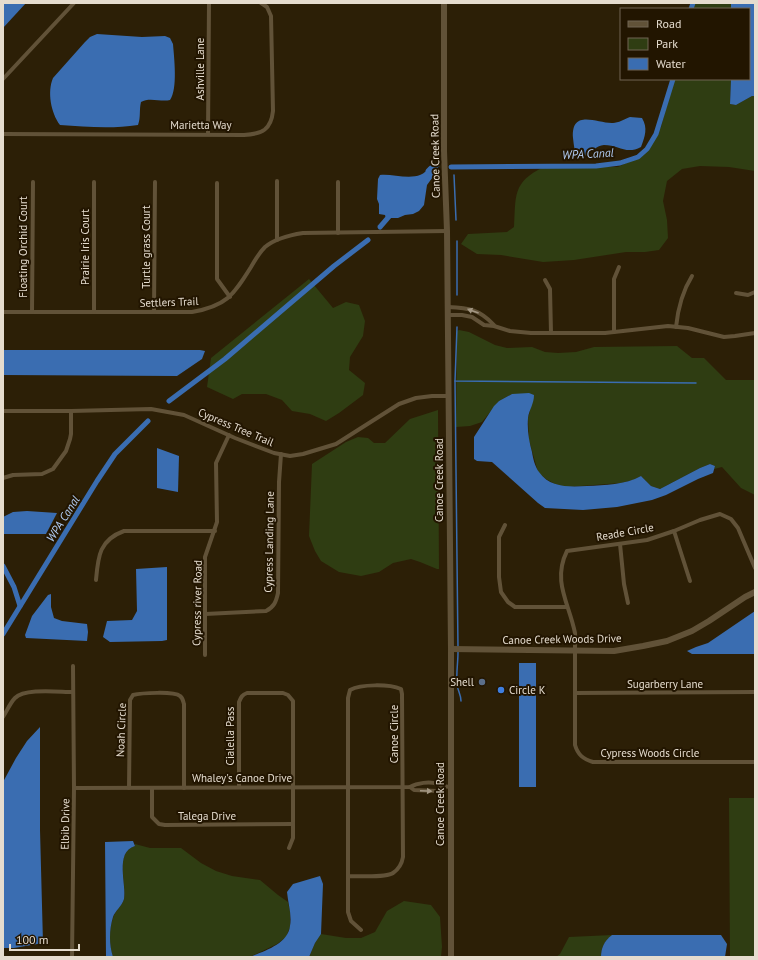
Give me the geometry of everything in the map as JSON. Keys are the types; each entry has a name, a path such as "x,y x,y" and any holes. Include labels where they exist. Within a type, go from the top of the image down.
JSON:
{"main road":[{"name":"Canoe Creek Road","path":"444,3 444,151 447,231 451,650 451,957"},
{"name":"Canoe Creek Woods Drive","path":"451,650 614,651 667,642 698,628 745,596 755,592"}],"street":[{"path":"3,79 74,3"},
{"name":"Ashville Lane","path":"208,134 209,3"},
{"name":"Marietta Way","path":"3,134 255,134 264,131 272,119 271,16 267,7 261,3"},
{"path":"277,181 277,240"},
{"name":"Floating Orchid Court","path":"32,312 33,182"},
{"name":"Prairie Iris Court","path":"94,182 94,312"},
{"name":"Turtle grass Court","path":"154,312 155,182"},
{"path":"338,182 338,233"},
{"path":"217,183 217,279 230,297"},
{"name":"Settlers Trail","path":"3,312 192,312 208,309 221,304 230,297 239,286 257,257 266,247 277,240 288,236 303,233 447,231"},
{"path":"614,332 614,279 620,267"},
{"path":"676,327 679,306 686,285 692,276"},
{"path":"545,280 550,289 551,333"},
{"path":"736,293 748,294 755,292"},
{"path":"448,307 472,309 487,318 494,326"},
{"path":"448,315 472,317 484,325 494,326 510,331 551,333 614,332 668,326 724,336 755,333"},
{"name":"Cypress Tree Trail","path":"3,411 151,409 184,415 274,453 290,456 303,454 336,444 399,404 416,398 449,396"},
{"path":"3,478 13,475 42,474 53,469 66,451 70,439 71,411"},
{"name":"Cypress river Road","path":"205,655 205,557 217,522 216,463 229,435"},
{"name":"Cypress Landing Lane","path":"205,614 253,613 266,611 272,608 276,603 278,593 279,482 281,454"},
{"name":"Reade Circle","path":"575,651 575,633 562,590 560,569 567,551 577,548 647,540 720,514 731,519 738,528 755,568"},
{"path":"505,525 499,537 499,577 501,592 508,602 515,607 567,607"},
{"path":"96,580 98,557 108,540 116,534 124,532 214,531"},
{"path":"674,531 690,582"},
{"path":"620,544 624,584 628,603"},
{"name":"Cypress Woods Circle","path":"575,651 575,745 578,753 583,759 592,762 755,762"},
{"name":"Elbib Drive","path":"72,957 74,788 73,666"},
{"name":"Canoe Circle","path":"348,876 392,874 402,863 402,694 401,689 393,686 356,686 350,690 348,698 348,787 348,876 348,912 351,921 362,930"},
{"path":"3,717 14,699 20,694 29,692 73,692"},
{"name":"Sugarberry Lane","path":"575,693 755,692"},
{"name":"Noah Circle","path":"129,788 130,700 133,695 139,694 173,693 179,695 183,699 184,704 184,788"},
{"name":"Cialella Pass","path":"239,788 239,702 241,698 243,695 248,693 283,693 288,695 293,701 293,838 289,848"},
{"name":"Whaley's Canoe Drive","path":"74,788 410,787 416,784 436,784 442,787 450,787"},
{"name":"Whaley's Canoe Drive","path":"410,787 414,790 437,791 442,787"},
{"name":"Talega Drive","path":"152,788 152,817 159,824 293,824"}],"green space":[{"path":"694,3 731,3 731,8 692,8"},
{"path":"674,80 731,80 730,104 736,105 752,96 755,96 755,171 729,167 700,166 682,169 667,181 663,201 667,220 668,238 659,250 626,252 574,260 543,262 501,255 477,254 461,244 468,234 507,232 514,227 516,198 521,184 526,178 544,167 618,167 643,155 661,127"},
{"path":"309,279 333,308 346,302 359,305 365,321 363,336 350,357 349,370 365,383 363,395 326,421 310,414 292,411 282,400 266,394 242,394 233,399 207,387 211,358"},
{"path":"457,331 469,332 495,345 507,348 532,347 545,352 558,353 576,352 594,347 677,346 692,358 704,358 726,380 755,380 755,495 741,488 722,467 714,469 715,466 710,464 660,489 651,486 641,476 621,483 567,487 555,484 546,479 538,472 529,440 528,418 530,411 512,394 499,401 482,422 470,426 456,427"},
{"path":"438,410 439,569 411,559 393,563 379,572 361,576 339,572 321,561 309,536 312,464 346,442 358,437 368,438 374,443 385,443 410,419"},
{"path":"729,798 755,798 755,957 730,957"},
{"path":"135,844 150,848 181,848 201,863 216,871 232,876 260,880 288,902 290,927 286,937 277,944 250,957 113,957 110,943 110,932 114,915 124,899 123,862 129,849 135,846"},
{"path":"404,901 431,905 440,917 442,947 441,957 309,957 321,934 346,938 361,938 375,932 387,911"},
{"path":"612,935 604,945 601,957 556,957 560,954 569,937"}],"water":[{"path":"3,3 26,3 3,28"},
{"path":"731,3 755,3 755,96 752,96 736,105 730,104 731,80 750,80 750,8 731,8"},
{"path":"97,34 142,37 165,36 170,38 173,44 175,81 170,100 148,100 141,102 138,125 90,127 60,125 54,115 50,96 53,78 90,37"},
{"path":"630,117 642,118 644,122 645,132 641,147 627,150 604,145 597,147 587,155 579,158 575,151 573,138 576,123 581,120 593,120 615,123"},
{"path":"429,167 438,167 427,185 424,205 419,211 398,218 386,218 385,215 379,214 379,204 377,199 378,179 380,175 406,177 420,175"},
{"path":"3,350 205,351 202,359 177,376 3,375"},
{"path":"529,393 534,395 529,415 528,431 535,465 544,477 555,484 567,486 608,485 622,483 641,476 651,486 660,489 710,464 715,466 713,473 652,500 617,507 583,510 545,508 492,462 477,461 474,459 474,437 494,406 499,401 512,394"},
{"path":"157,448 179,456 178,492 157,488"},
{"path":"27,511 57,513 46,534 3,534 3,517 13,512"},
{"path":"167,567 167,640 110,642 103,637 107,621 132,620 137,611 136,569"},
{"path":"51,594 51,607 54,618 62,621 87,624 87,641 26,638 25,635 32,616 48,595"},
{"path":"755,611 755,654 692,654 687,651 708,643"},
{"path":"519,663 536,663 536,787 519,787"},
{"path":"40,727 40,830 43,943 14,948 3,948 3,782 27,741"},
{"path":"133,841 135,846 129,849 123,862 124,899 114,915 110,932 113,957 106,957 105,842"},
{"path":"320,876 323,884 321,934 309,957 250,957 274,946 285,938 290,926 291,918 287,892 293,884"},
{"path":"612,935 721,935 727,944 725,957 601,957 604,945"}],"waterway":[{"name":"WPA Canal","path":"691,8 693,3"},
{"name":"WPA Canal","path":"451,167 596,166 620,163 638,157 647,149 656,134 673,80"},
{"name":"WPA Canal","path":"428,171 437,165"},
{"path":"454,175 456,220"},
{"name":"WPA Canal","path":"380,227 392,213"},
{"name":"WPA Canal","path":"169,401 225,359 334,266 368,240"},
{"path":"457,241 457,295"},
{"path":"457,327 455,381 696,383"},
{"path":"455,381 458,648"},
{"name":"WPA Canal","path":"3,634 115,454 148,421"},
{"path":"3,566 14,587 20,606"},
{"path":"458,652 457,685 461,701"}],"place":[{"name":"Shell","path":"482,682"},
{"name":"Circle K","path":"501,690"}]}
